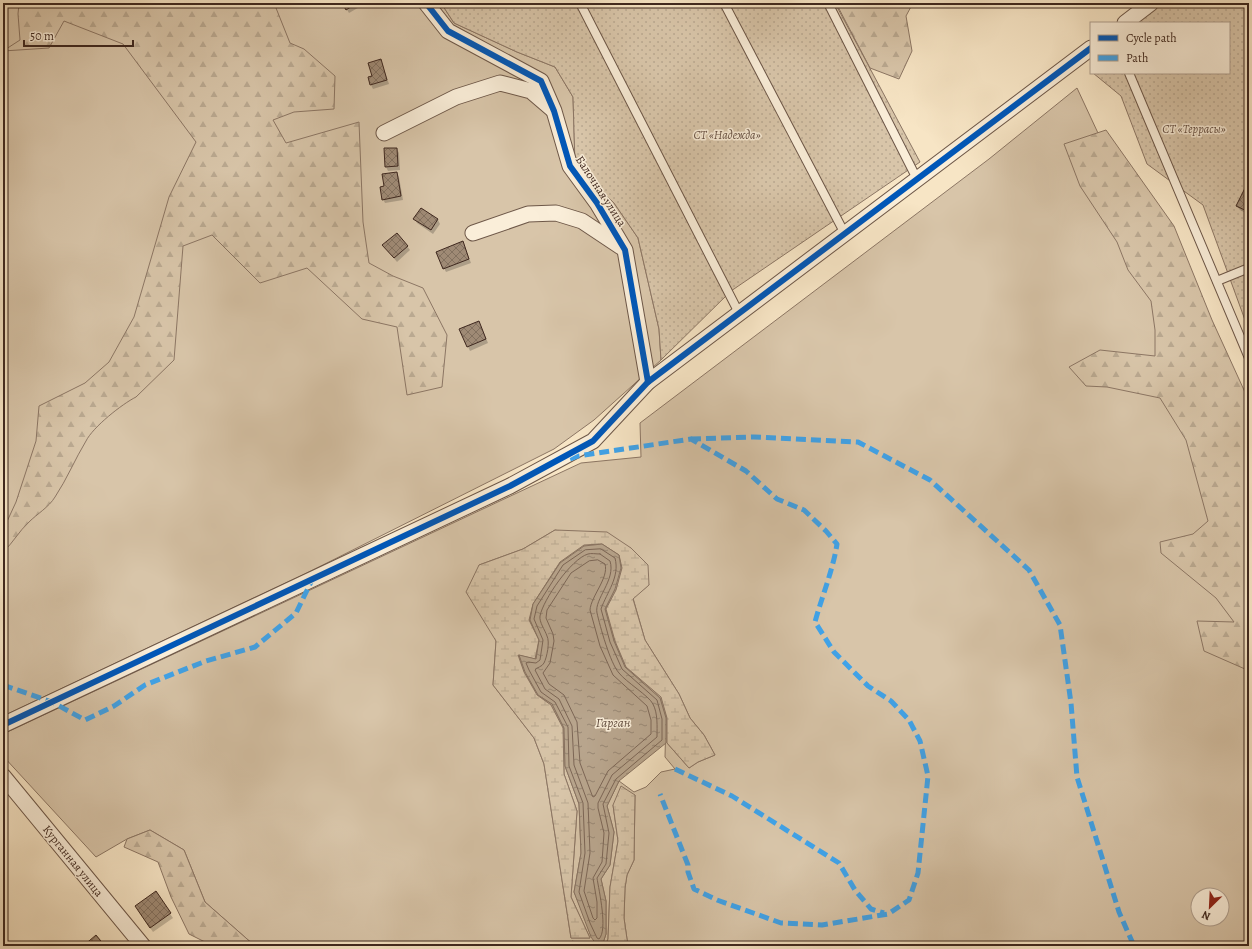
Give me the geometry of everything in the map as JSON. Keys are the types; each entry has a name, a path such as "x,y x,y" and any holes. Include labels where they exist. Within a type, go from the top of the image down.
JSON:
{"street":[{"name":"Балочная улица","path":"426,3 448,31 541,81 554,111 570,166 597,203 625,250 648,382"},
{"path":"1126,22 1151,3"},
{"path":"3,725 510,486 593,441 648,382 1090,49"},
{"path":"384,133 456,97 500,83 531,91 554,111"},
{"path":"473,234 528,214 556,213 582,220 625,250"},
{"name":"Курганная улица","path":"3,776 143,946"}],"lane":[{"path":"580,3 739,313"},
{"path":"724,3 845,234"},
{"path":"828,3 917,179"},
{"path":"1129,74 1249,358"},
{"path":"1217,281 1249,268"}],"green space":[{"path":"3,3 441,3 454,23 517,52 555,67 573,97 575,164 614,203 638,238 659,329 661,360 594,420 554,449 305,574 3,716"},
{"path":"19,3 274,3 290,43 304,49 335,76 334,109 294,112 273,120 286,143 359,122 363,222 369,263 393,276 423,288 447,335 442,387 407,395 397,327 362,319 307,268 260,283 212,235 183,246 174,360 136,397 116,410 95,429 86,441 52,501 25,526 3,552 4,528 16,502 36,441 39,406 85,383 109,362 134,317 169,197 196,142 123,44 64,21 49,48 3,51 20,40 18,14"},
{"name":"СТ «Надежда»","path":"441,3 835,3 920,162 731,291 661,360 659,329 638,238 614,203 575,164 573,97 555,67 517,52 454,23"},
{"path":"836,3 913,3 906,16 912,51 899,79 870,68"},
{"name":"СТ «Террасы»","path":"1155,3 1249,3 1249,331 1203,205 1147,164 1121,96 1094,74 1230,74 1230,22 1131,22"},
{"path":"1077,88 1249,457 1249,946 628,946 624,918 625,888 627,875 634,860 635,795 613,805 618,841 610,887 608,939 605,946 602,946 606,934 606,901 601,879 610,865 614,832 607,806 619,781 634,792 646,787 661,772 675,769 665,757 666,718 660,698 625,667 614,641 605,609 615,589 560,563 533,604 560,562 584,545 602,544 619,555 622,568 616,590 606,609 615,641 626,667 661,697 667,718 667,743 689,768 698,762 715,755 704,735 690,718 679,694 645,640 633,598 649,585 631,548 555,530 523,549 479,565 496,641 493,685 534,738 544,764 571,938 590,938 571,897 577,811 564,774 563,728 551,705 538,695 552,704 564,728 565,766 579,804 581,853 574,892 596,944 600,946 591,946 572,941 573,946 255,946 205,902 184,850 150,830 127,839 96,857 3,756 3,734 581,463 641,457 640,423 989,159"},
{"path":"1106,130 1174,226 1212,320 1249,401 1249,674 1245,669 1204,651 1197,621 1234,622 1216,598 1161,553 1160,542 1193,534 1208,521 1186,440 1160,398 1107,387 1086,386 1069,367 1100,350 1155,356 1155,330 1151,301 1128,270 1117,242 1080,186 1064,144"},
{"path":"555,530 607,532 631,548 648,565 649,585 633,599 645,640 679,694 690,718 704,735 715,755 698,762 689,768 667,743 667,718 661,697 626,667 615,641 606,609 616,590 622,568 619,555 602,544 584,545 560,562 533,604 529,620 539,640 535,659 518,655 524,672 537,695 551,705 563,728 564,774 577,811 571,897 590,938 571,938 544,764 534,738 493,685 496,641 466,592 479,565 523,549"},
{"path":"533,604 530,620 539,640 529,620"},
{"path":"539,640 536,659 519,655 538,695 524,672 518,654 536,658"},
{"path":"621,786 635,795 634,860 627,875 625,888 624,918 628,946 605,946 608,939 610,887 618,841 613,805"},
{"path":"150,830 184,850 205,902 255,946 213,946 189,934 171,897 158,862 124,847 127,839"}],"water":[{"name":"Гарган","path":"602,544 619,555 621,568 615,589 605,609 614,641 625,667 660,698 666,718 666,743 619,781 607,806 614,832 610,865 601,879 606,901 606,934 602,946 596,944 591,937 574,892 581,853 579,804 565,766 564,728 552,704 538,695 525,672 519,655 536,659 539,640 530,620 533,604 560,563 584,546"}],"building":[{"path":"342,3 357,3 346,10"},
{"path":"381,59 387,80 370,85 368,77 372,76 368,63"},
{"path":"384,148 397,148 398,166 385,167"},
{"path":"397,172 401,196 382,200 380,187 384,186 382,174"},
{"path":"1247,184 1249,185 1249,212 1236,206"},
{"path":"421,208 438,219 431,230 413,219"},
{"path":"397,233 408,246 394,258 382,245"},
{"path":"463,241 469,259 443,269 436,252"},
{"path":"479,321 486,339 467,347 459,329"},
{"path":"156,891 171,913 150,928 135,906"},
{"path":"96,935 105,946 83,946"}],"marked path":[{"path":"691,439 754,437 858,442 930,480 1029,570 1060,625 1071,703 1077,777 1119,912 1134,946"},
{"path":"570,459 578,456 691,439 746,471 777,499 804,510 837,544 815,622 834,652 868,686 891,701 909,720 920,741 928,776 918,873 909,900 888,914 822,925 781,923 717,900 694,889 688,872 688,865 660,794"},
{"path":"3,685 52,702 85,720 114,706 145,685 206,661 255,647 296,613 312,580"},
{"path":"675,769 732,796 839,863 855,890 871,909 884,913"}],"cycle path":[{"path":"426,3 448,31 541,81 554,111 570,166 597,203 625,250 648,382"},
{"path":"3,725 510,486 593,441 648,382 1090,49"}]}
